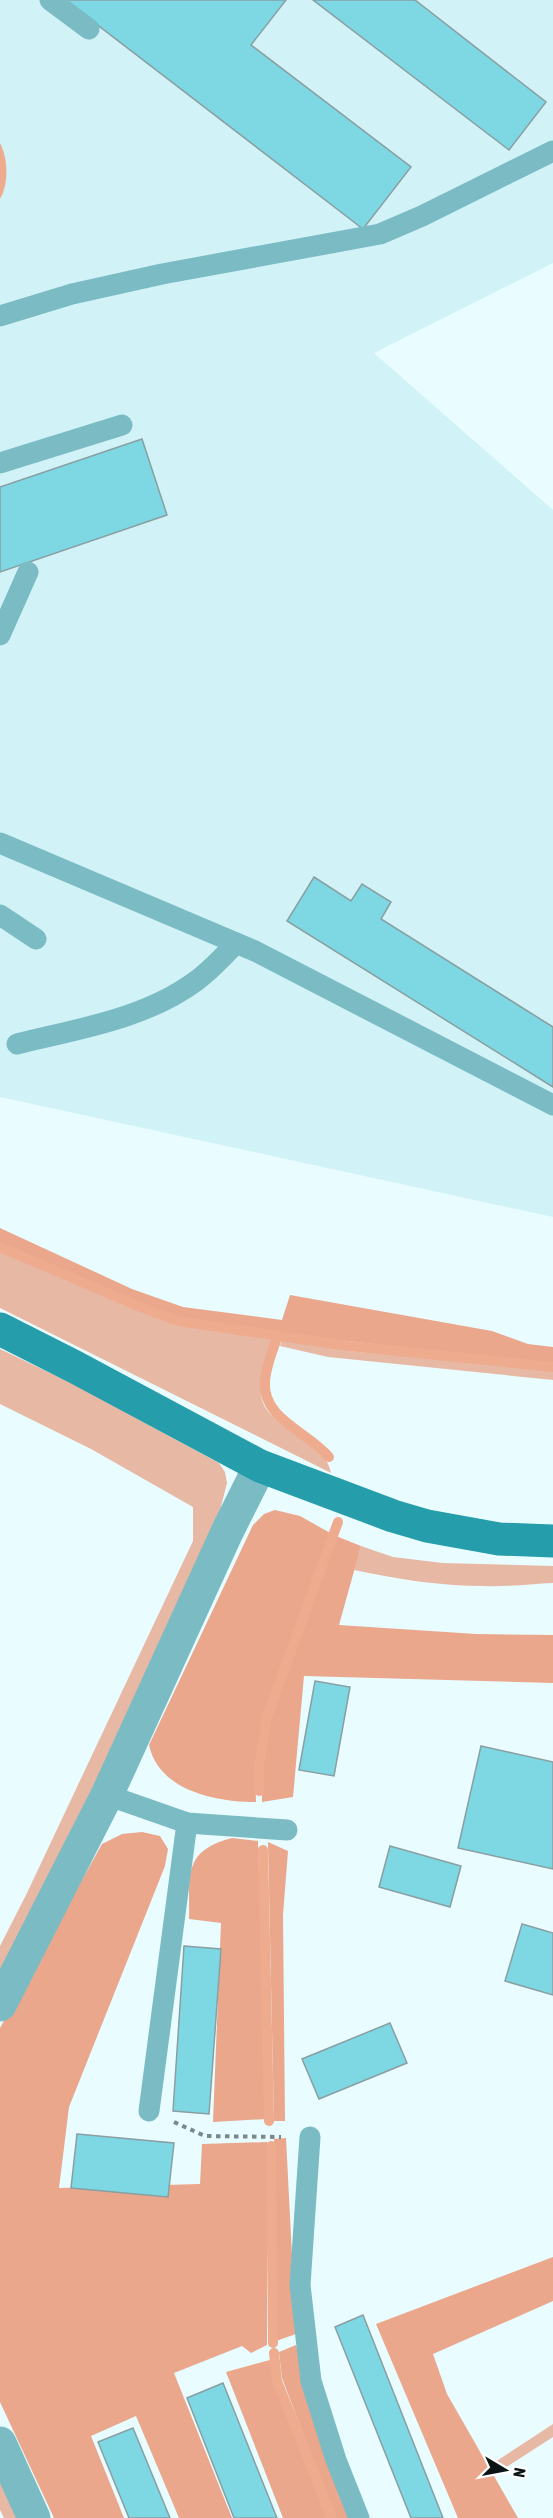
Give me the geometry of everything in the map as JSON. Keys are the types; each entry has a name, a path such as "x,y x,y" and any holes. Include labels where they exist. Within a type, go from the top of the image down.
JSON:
{"street":[{"path":"0,1329 75,1366 260,1466 393,1516 427,1526 499,1539 553,1541"},
{"path":"0,2005 107,1795 226,1532 260,1466"},
{"path":"0,2443 34,2518"}],"lane":[{"path":"50,0 89,29"},
{"path":"0,316 72,294 150,276 380,234 422,216 553,151"},
{"path":"0,463 122,425"},
{"path":"0,635 28,572"},
{"path":"0,843 236,943 553,1105"},
{"path":"0,915 36,939"},
{"path":"17,1044 137,1013 194,983 217,964 236,943"},
{"path":"107,1795 187,1823 287,1830"},
{"path":"149,2110 187,1823"},
{"path":"310,2137 300,2285 311,2381 336,2460 359,2518"}],"path":[{"path":"149,2110 205,2136 310,2137"}],"shaded area":[{"path":"0,0 553,0 553,263 374,353 553,510 553,1217 0,1097"},
{"path":"0,143 5,156 6,171 5,186 0,199"},
{"path":"0,1228 132,1289 183,1307 282,1320 290,1295 492,1331 528,1344 553,1347 553,1364 276,1333 178,1318 139,1304 0,1243"},
{"path":"0,1250 177,1323 274,1338 262,1379 261,1393 264,1405 271,1415 317,1449 326,1460 331,1473 0,1308"},
{"path":"282,1339 349,1351 553,1370 553,1380 328,1357 280,1346"},
{"path":"0,1349 71,1383 219,1463 225,1472 227,1483 216,1526 182,1604 0,1978 0,1946 193,1541 193,1507 91,1449 0,1404"},
{"path":"275,1510 300,1516 332,1534 264,1716 255,1766 256,1802 224,1800 191,1791 177,1783 164,1773 155,1761 149,1745 253,1525 264,1514"},
{"path":"336,1536 361,1546 339,1625 476,1634 553,1635 553,1683 304,1676 293,1797 262,1802 261,1765 270,1717"},
{"path":"361,1546 393,1557 443,1563 553,1566 553,1583 500,1586 451,1585 354,1570"},
{"path":"142,1832 160,1836 168,1849 165,1866 69,2107 59,2188 200,2184 202,2144 267,2142 267,2345 251,2353 242,2346 174,2373 232,2518 179,2518 136,2416 91,2436 124,2518 54,2518 0,2402 0,2028 102,1844 122,1834"},
{"path":"232,1838 258,1841 266,2119 213,2122 221,1923 189,1919 189,1890 192,1867 197,1858 204,1850 216,1843"},
{"path":"268,1842 288,1851 283,1915 285,2121 274,2121"},
{"path":"286,2138 296,2334 276,2341 274,2139"},
{"path":"553,2257 553,2301 433,2354 447,2394 518,2518 458,2518 376,2324"},
{"path":"296,2345 351,2518 335,2518 282,2378 279,2352"},
{"path":"270,2360 274,2384 327,2518 283,2518 226,2372"},
{"path":"553,2424 553,2437 494,2475 489,2466"},
{"path":"0,2461 26,2518 4,2518 0,2510"}],"building":[{"path":"65,0 286,0 251,45 411,167 363,229"},
{"path":"313,0 415,0 546,102 509,150"},
{"path":"142,439 167,515 0,572 0,487"},
{"path":"314,877 351,901 362,884 391,902 381,919 553,1027 553,1087 287,921"},
{"path":"315,1681 350,1687 334,1776 299,1770"},
{"path":"481,1746 553,1762 553,1869 458,1848"},
{"path":"390,1846 461,1866 450,1907 379,1887"},
{"path":"522,1924 553,1933 553,1995 505,1981"},
{"path":"184,1946 221,1949 209,2114 173,2111"},
{"path":"390,2023 407,2063 319,2099 302,2059"},
{"path":"77,2134 174,2143 168,2197 71,2188"},
{"path":"363,2315 443,2518 411,2518 335,2327"},
{"path":"223,2383 277,2518 234,2518 187,2398"},
{"path":"133,2428 170,2518 129,2518 98,2442"}],"waterway":[{"path":"0,1247 178,1321 348,1346 553,1367"},
{"path":"278,1335 268,1364 265,1381 266,1394 278,1415 329,1457"},
{"path":"259,1791 259,1766 267,1717 338,1522"},
{"path":"263,1850 269,2121"},
{"path":"271,2146 273,2343"},
{"path":"274,2353 277,2381 332,2518"}]}
